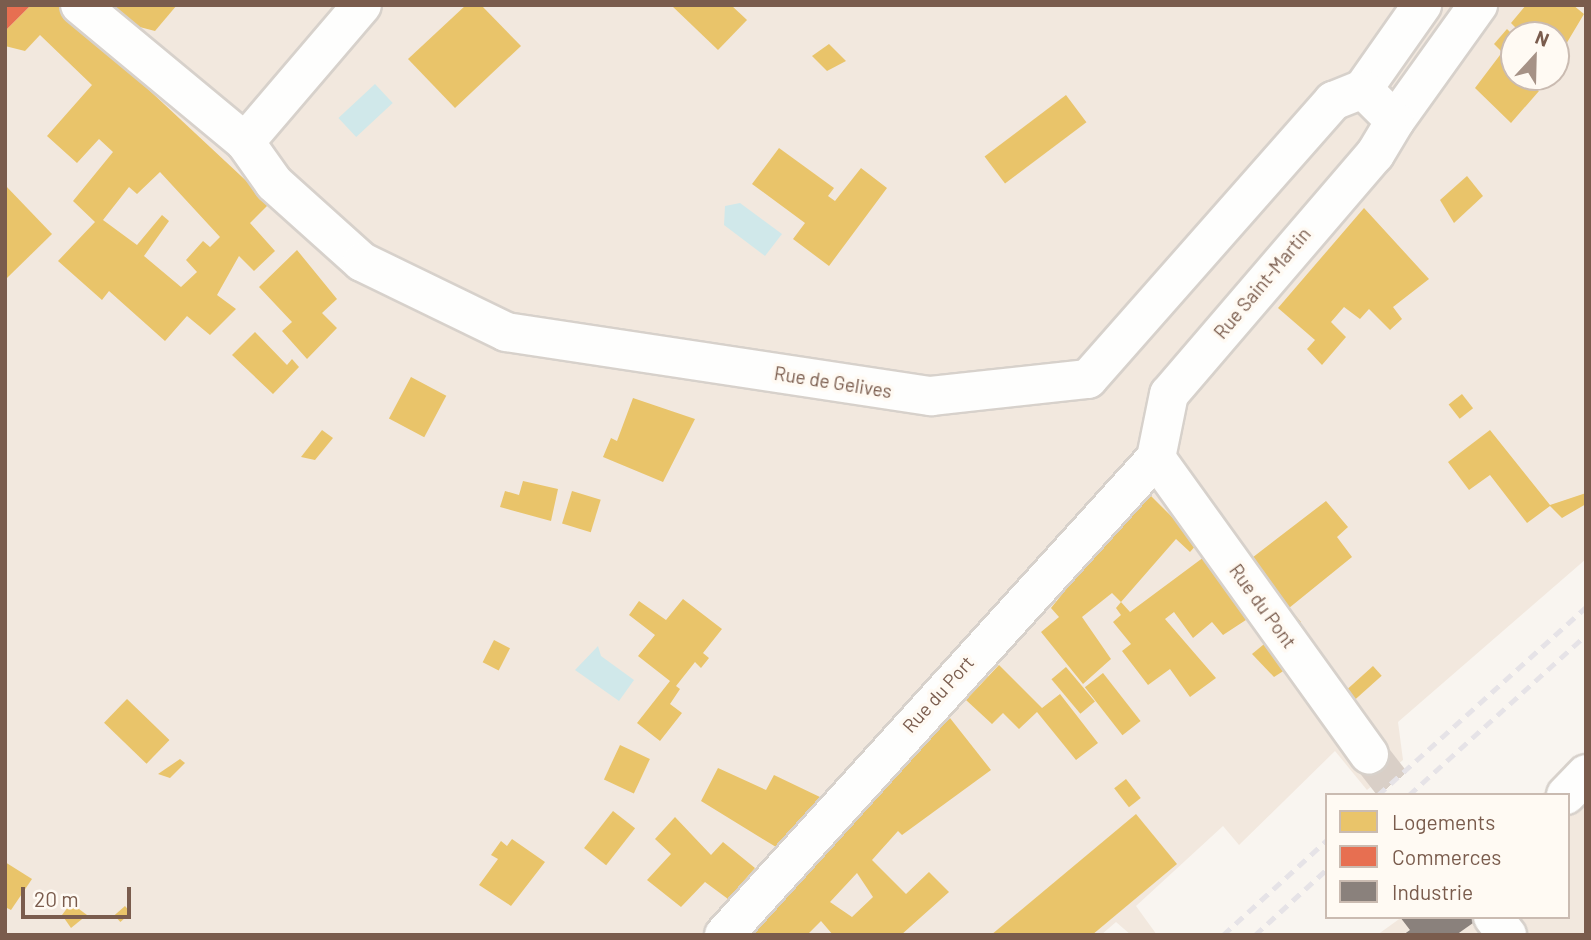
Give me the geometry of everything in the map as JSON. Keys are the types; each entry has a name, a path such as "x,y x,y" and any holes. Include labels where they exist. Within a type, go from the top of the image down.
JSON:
{"street":[{"name":"Rue de Gelives","path":"80,5 245,142 274,183 362,262 506,332 931,396 1088,379 1333,101 1363,89"},
{"path":"245,142 362,5"},
{"path":"1395,121 1363,89 1422,5"},
{"name":"Rue Saint-Martin","path":"1156,458 1169,394 1375,154 1395,121 1478,5"},
{"name":"Rue du Pont","path":"1156,458 1369,754"},
{"name":"Rue du Port","path":"724,935 1156,458"},
{"path":"1568,793 1586,774"},
{"path":"1495,919 1507,935"}],"shaded area":[{"path":"5,5 1586,5 1586,559 1398,722 1403,760 1367,790 1335,751 1239,845 1223,826 1136,906 1157,935 1131,935 1116,922 1101,935 5,935"},
{"path":"1586,751 1586,935 1377,935 1399,919 1570,919 1570,793 1543,793"}],"water":[{"path":"375,84 393,103 356,137 338,118"},
{"path":"740,203 782,234 765,256 724,225 725,206"},
{"path":"598,646 601,656 634,680 619,701 575,670"}],"building: Logements":[{"path":"31,5 58,5 270,203 250,223 275,251 254,271 239,256 217,295 236,309 210,335 187,316 165,341 109,291 102,300 58,261 95,222 73,201 113,152 99,139 77,163 47,136 92,85 40,35 25,51 5,46 5,31","holes":["160,172 220,237 210,247 203,241 186,260 197,272 181,287 144,256 169,221 162,215 137,245 103,220 129,187 137,194"]},
{"path":"109,5 177,5 155,31 132,25"},
{"path":"466,5 481,5 521,46 455,108 408,59"},
{"path":"671,5 731,5 747,20 718,50"},
{"path":"1526,5 1573,5 1584,14 1570,38 1570,21 1513,21"},
{"path":"1500,37 1500,50 1494,44"},
{"path":"829,44 846,61 827,71 812,56"},
{"path":"1500,55 1500,91 1539,91 1511,123 1475,88"},
{"path":"1066,95 1086,122 1005,184 985,156"},
{"path":"779,148 834,188 828,196 835,201 861,168 887,188 829,266 793,239 805,223 752,184"},
{"path":"1467,176 1483,196 1454,223 1440,200"},
{"path":"5,185 52,234 7,278 5,276"},
{"path":"1364,208 1429,279 1393,307 1402,319 1390,330 1369,309 1360,319 1344,307 1331,322 1346,337 1322,365 1307,349 1315,340 1278,308"},
{"path":"297,250 337,299 322,313 337,328 307,359 282,331 292,322 259,287"},
{"path":"255,332 287,365 292,359 299,367 273,394 232,355"},
{"path":"411,377 446,396 424,437 389,418"},
{"path":"1462,394 1473,408 1460,419 1449,404"},
{"path":"633,398 695,419 663,482 603,457 611,438 617,441"},
{"path":"322,430 333,438 315,460 301,457"},
{"path":"1490,430 1550,505 1586,493 1586,504 1562,518 1550,506 1527,523 1490,475 1469,490 1448,462"},
{"path":"523,481 558,489 551,521 500,507 505,491 519,495"},
{"path":"572,491 601,500 591,532 562,524"},
{"path":"1146,491 1198,543 1190,552 1176,539 1121,602 1112,593 1082,617 1111,659 1083,684 1041,632 1059,617 1051,608"},
{"path":"1326,501 1348,527 1337,537 1352,557 1289,608 1301,622 1296,626 1248,561"},
{"path":"1208,554 1252,616 1223,635 1212,622 1193,638 1174,612 1165,619 1216,678 1190,697 1170,669 1148,685 1122,651 1131,644 1113,622 1121,615 1116,608 1121,602 1130,612"},
{"path":"683,599 722,629 703,653 709,658 701,668 695,662 676,686 680,689 670,704 682,713 660,741 637,723 670,681 638,656 655,635 629,615 639,601 666,620"},
{"path":"494,640 510,648 499,670 483,662"},
{"path":"1269,640 1288,668 1274,677 1252,654"},
{"path":"999,665 1042,708 1060,694 1098,743 1076,760 1037,712 1019,729 1003,713 992,724 966,700"},
{"path":"1373,666 1382,676 1353,701 1345,691"},
{"path":"1066,667 1095,701 1080,714 1051,679"},
{"path":"1103,673 1141,721 1122,735 1085,687"},
{"path":"127,699 169,740 147,764 104,723"},
{"path":"950,718 991,770 902,835 898,831 872,860 906,894 929,872 949,892 901,935 833,935 821,921 807,935 740,935","holes":["857,873 873,897 852,917 830,902"]},
{"path":"620,745 650,759 634,793 604,779"},
{"path":"180,759 185,763 170,778 158,774"},
{"path":"718,768 766,790 774,775 822,798 776,847 701,801"},
{"path":"1126,779 1141,798 1129,807 1114,788"},
{"path":"613,811 635,828 606,865 584,848"},
{"path":"1136,814 1177,864 1092,935 991,935"},
{"path":"675,817 711,855 723,842 755,868 728,899 705,882 681,907 647,880 671,854 655,839"},
{"path":"512,839 545,862 511,906 479,885 498,859 491,855 501,841 507,846"},
{"path":"5,862 32,879 11,910 5,907"},
{"path":"71,903 87,915 71,928 62,915"},
{"path":"125,906 131,913 120,922 114,915"}],"building: Commerces":[{"path":"5,5 31,5 5,31"}],"building: Industrie":[{"path":"1402,919 1472,919 1473,923 1456,935 1403,935 1410,930"}],"tunnel":[{"path":"1369,754 1399,793"}],"railway":[{"path":"1380,793 1586,607"},
{"path":"1411,793 1586,635"},
{"path":"1223,935 1325,842"},
{"path":"1255,935 1325,871"}]}
